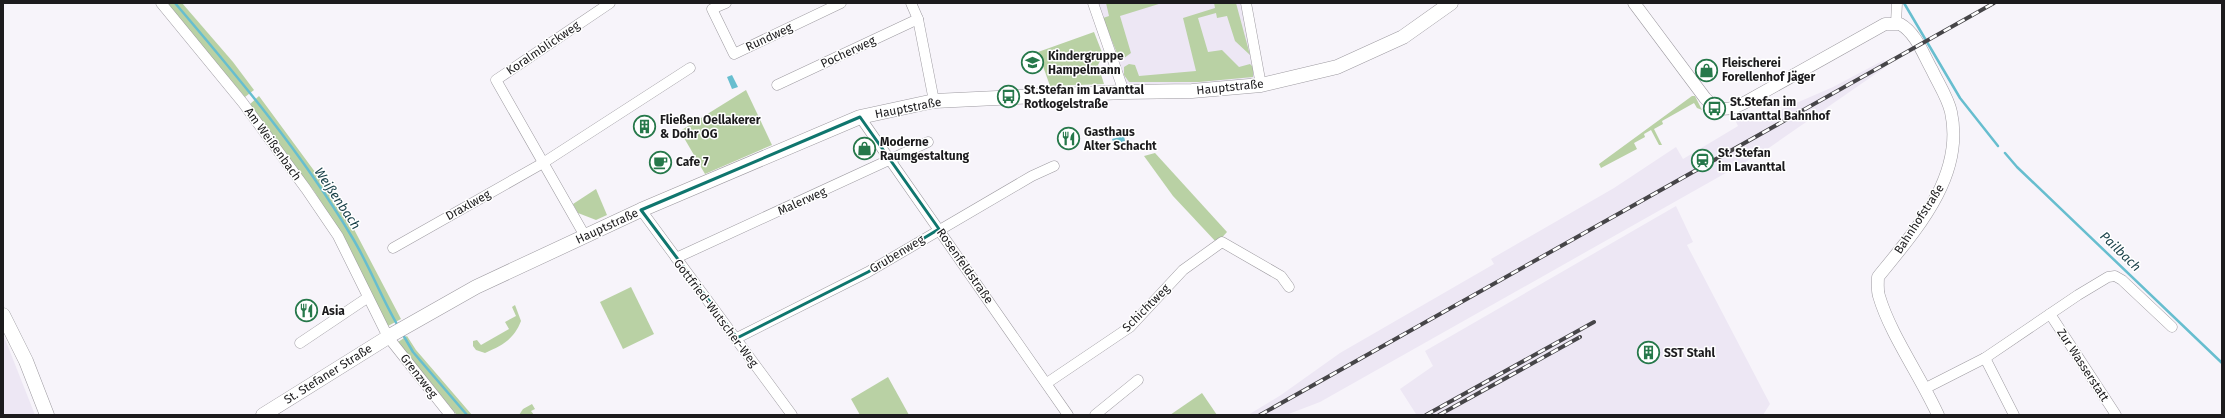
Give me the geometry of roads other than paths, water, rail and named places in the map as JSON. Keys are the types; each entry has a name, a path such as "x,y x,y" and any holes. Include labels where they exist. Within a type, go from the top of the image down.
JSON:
{"main road":[{"name":"Hauptstraße","path":"396,333 476,287 585,236 641,210 860,117 934,101 1124,92 1192,91 1261,85 1337,67 1403,37 1451,3"},
{"path":"3,315 26,361 47,415"},
{"name":"St. Stefaner Straße","path":"263,415 396,333"}],"street":[{"name":"Am Weißenbach","path":"162,3 243,103 306,189 338,236 367,298 396,333"},
{"name":"Koralmblickweg","path":"585,236 496,80 610,3"},
{"name":"Rundweg","path":"726,3 712,9 734,54 841,3"},
{"path":"911,3 918,19 934,101"},
{"path":"1093,3 1124,92"},
{"path":"1246,3 1261,85"},
{"path":"1634,3 1708,102 1716,108 1725,110 1744,103 1878,27 1889,22 1896,22 1896,3"},
{"name":"Pocherweg","path":"777,85 918,19"},
{"name":"Bahnhofstraße","path":"1896,22 1904,26 1914,37 1933,73 1950,110 1954,140 1948,174 1935,200 1909,239 1878,277 1879,295 1898,337 1926,388 1938,415"},
{"path":"543,163 690,68"},
{"name":"Rosenfeldstraße","path":"860,117 1068,415"},
{"name":"Malerweg","path":"676,258 822,192 890,158 928,142"},
{"name":"Draxlweg","path":"393,248 543,163"},
{"name":"Grubenweg","path":"737,338 868,272 939,229 1032,176 1054,166"},
{"name":"Gottfried-Wutscher-Weg","path":"641,210 737,338 792,415"},
{"name":"Schichtweg","path":"1047,383 1130,327 1183,270 1222,242 1281,276 1289,287"},
{"path":"1926,388 1986,358 2050,314 2108,277 2115,276 2122,280 2172,327"},
{"path":"300,343 367,298"},
{"name":"Zur Wasserstatt","path":"2050,314 2116,415"},
{"name":"Grenzweg","path":"396,333 450,415"},
{"path":"1986,358 2014,415"},
{"path":"1094,415 1138,380"}],"water":[{"path":"732,75 738,87 732,89 727,77"},
{"path":"1124,136 1125,141 1114,144 1112,139"}],"waterway":[{"name":"Weißenbach","path":"175,3 246,87 312,175 352,237 398,326"},
{"name":"Pailbach","path":"1904,3 1960,98 1998,146"},
{"name":"Pailbach","path":"2005,153 2017,167 2222,363"},
{"name":"Weißenbach","path":"402,333 413,352 467,415"}],"railway":[{"path":"1260,415 1994,3"},
{"path":"1426,415 1594,322"},
{"path":"1439,415 1580,337"}],"place":[{"name":"Kindergruppe Hampelmann","path":"1032,63"},
{"name":"Fleischerei Forellenhof Jäger","path":"1707,70"},
{"name":"St.Stefan im Lavanttal Rotkogelstraße","path":"1008,97"},
{"name":"St.Stefan im Lavanttal Bahnhof","path":"1714,109"},
{"name":"Fließen Oellakerer & Dohr OG","path":"645,127"},
{"name":"Gasthaus Alter Schacht","path":"1068,139"},
{"name":"Moderne Raumgestaltung","path":"864,149"},
{"name":"St. Stefan im Lavanttal","path":"1702,160"},
{"name":"Cafe 7","path":"661,162"},
{"name":"Asia","path":"307,311"},
{"name":"SST Stahl","path":"1649,353"}]}
